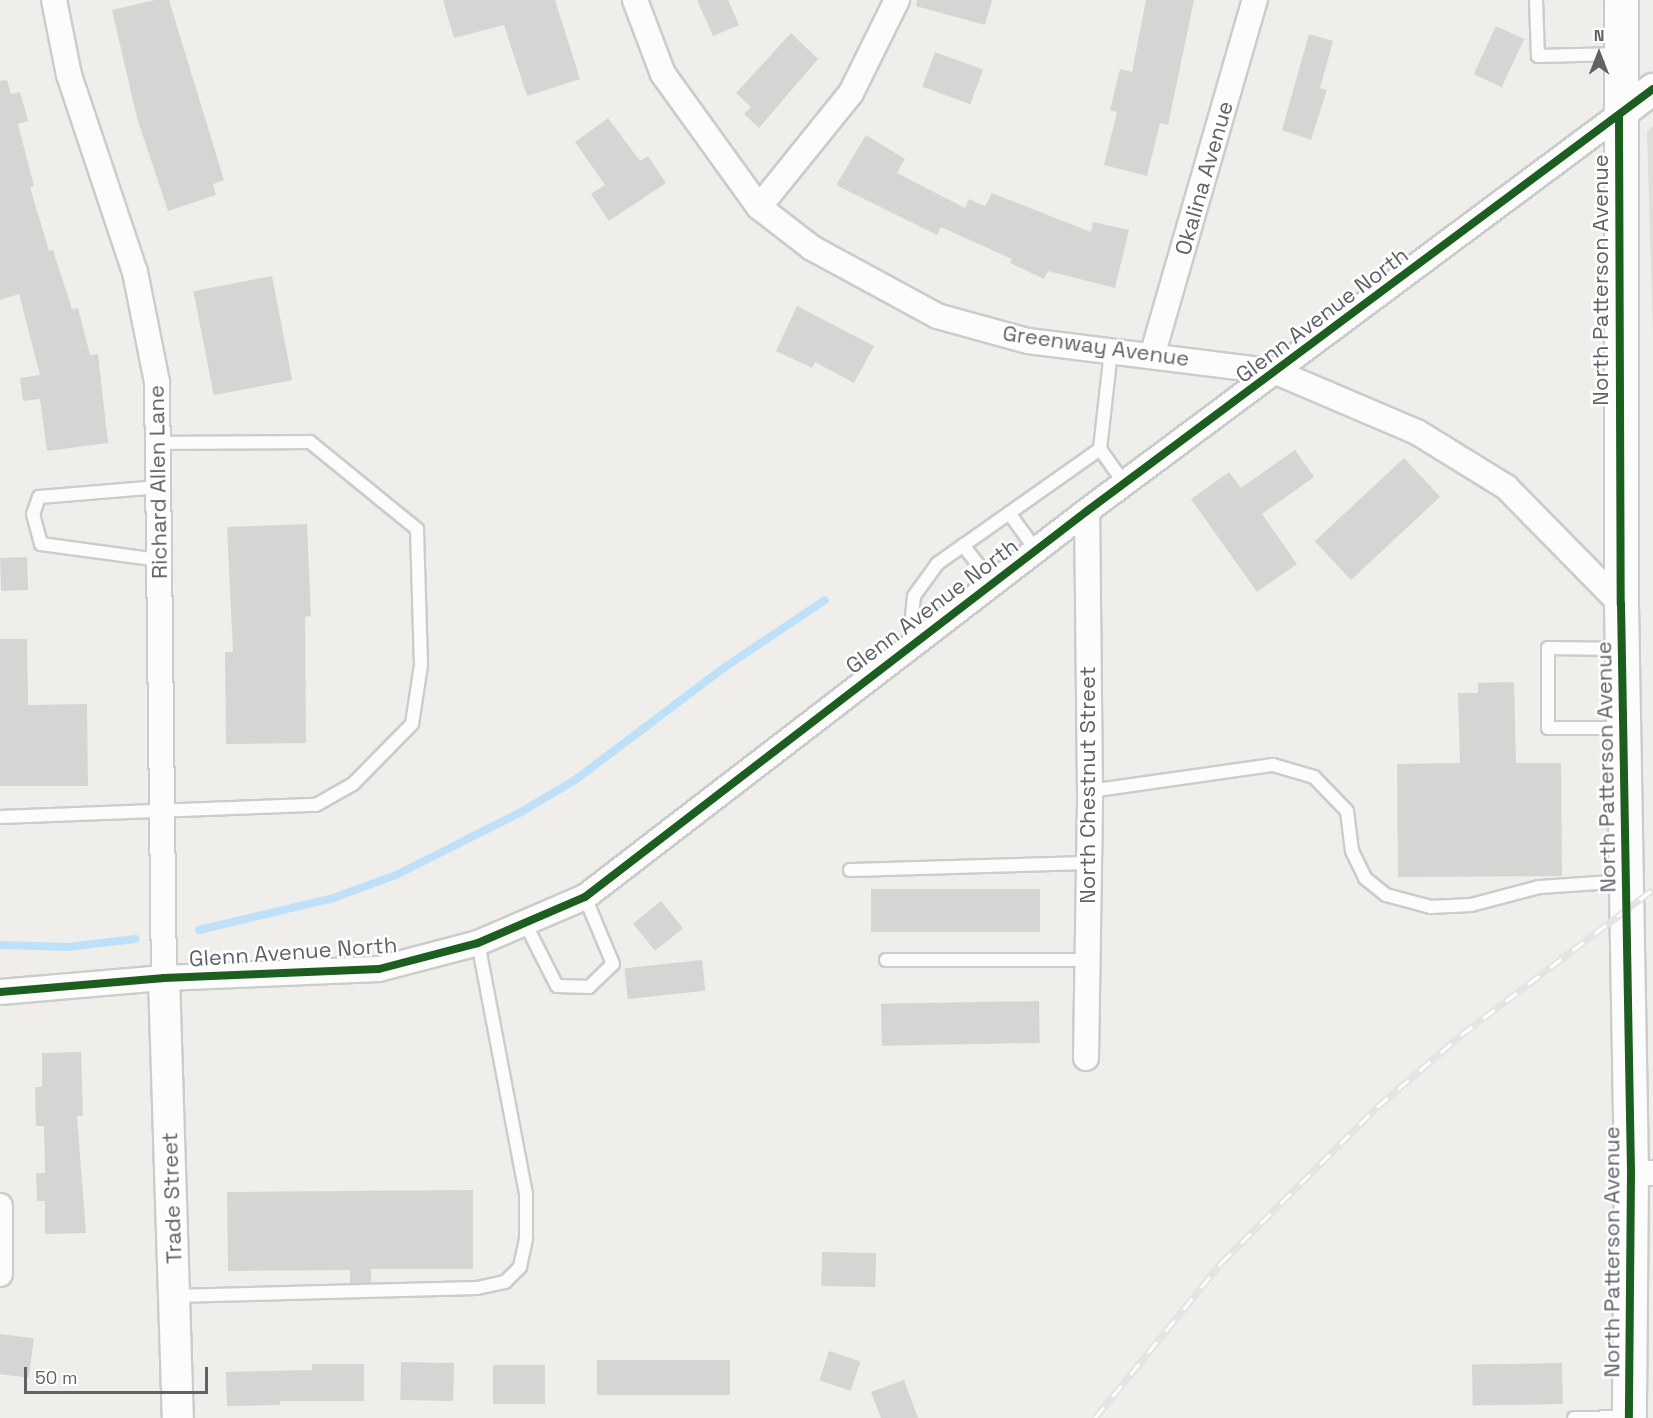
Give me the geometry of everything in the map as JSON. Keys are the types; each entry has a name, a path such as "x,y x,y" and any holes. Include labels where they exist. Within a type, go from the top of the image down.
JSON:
{"main road":[{"name":"North Patterson Avenue","path":"1621,0 1619,115 1621,649 1626,880 1642,1173 1629,1418"}],"street":[{"name":"Richard Allen Lane","path":"54,0 69,75 135,272 157,382 164,808 164,978"},
{"name":"Greenway Avenue","path":"635,0 663,74 759,207 812,248 937,316 1029,341 1276,372 1417,432 1506,487 1621,604"},
{"path":"759,207 851,93 897,0"},
{"name":"Okalina Avenue","path":"1152,356 1255,0"},
{"name":"Glenn Avenue North","path":"0,992 164,978 379,969 478,944 526,925 585,897 1124,483 1653,89"},
{"name":"North Chestnut Street","path":"1086,1058 1090,790 1087,511"},
{"name":"Trade Street","path":"164,978 178,1418"},
{"path":"0,1206 0,1274"}],"lane":[{"path":"1536,0 1538,56 1621,54"},
{"path":"1111,351 1100,449 1124,483"},
{"path":"0,818 164,808 316,805 353,784 412,724 421,664 417,529 310,442 158,443"},
{"path":"909,646 914,596 937,564 1100,449"},
{"path":"159,487 39,497 33,514 40,544 160,560"},
{"path":"1009,513 1036,550"},
{"path":"963,545 992,583"},
{"path":"1621,649 1548,648 1548,728 1623,728"},
{"path":"1090,790 1273,765 1314,777 1347,811 1352,851 1365,878 1386,895 1431,908 1471,905 1539,887 1626,880"},
{"path":"850,870 1088,863"},
{"path":"526,925 557,986 589,987 613,964 585,897"},
{"path":"175,1296 477,1288 505,1282 520,1267 526,1238 526,1194 478,944"},
{"path":"885,960 1087,960"},
{"path":"1574,1418 1629,1418"}],"shaded area":[{"path":"1653,126 1653,336 1647,131"}],"building":[{"path":"155,0 169,0 224,180 213,184 216,195 168,211 137,118 112,10"},
{"path":"443,0 555,0 580,79 527,96 504,25 454,38"},
{"path":"697,0 728,0 739,25 713,36"},
{"path":"917,0 992,0 985,25 916,6"},
{"path":"1146,0 1194,0 1168,125 1160,123 1147,176 1104,165 1117,112 1110,110 1120,69 1132,72"},
{"path":"1496,26 1524,39 1502,87 1474,74"},
{"path":"791,33 818,59 759,128 744,114 751,107 736,93"},
{"path":"1309,34 1333,41 1320,88 1327,90 1311,140 1282,130"},
{"path":"935,52 983,69 970,104 922,87"},
{"path":"7,80 11,94 20,92 28,121 18,124 34,186 30,187 49,251 53,250 72,309 78,308 90,355 98,354 108,443 47,451 40,399 23,401 20,378 40,375 19,294 0,300 0,81"},
{"path":"608,118 640,161 648,156 666,183 609,221 591,194 605,185 575,142"},
{"path":"866,135 905,159 897,173 965,208 969,199 985,206 992,193 1091,232 1093,222 1129,230 1115,288 1048,271 1044,279 1010,263 1012,259 941,227 937,235 836,185"},
{"path":"272,276 292,380 214,395 193,291"},
{"path":"797,306 874,346 854,383 815,362 812,368 776,351"},
{"path":"1295,450 1314,477 1262,514 1297,564 1257,592 1191,499 1229,472 1241,488"},
{"path":"1404,458 1440,497 1351,580 1315,541"},
{"path":"307,524 311,616 305,617 306,743 226,744 225,652 233,652 227,527"},
{"path":"27,557 28,590 1,591 0,558"},
{"path":"0,639 27,639 28,705 87,704 88,786 0,786"},
{"path":"1514,682 1516,763 1561,763 1562,876 1398,877 1397,764 1460,763 1458,693 1478,693 1478,683"},
{"path":"871,889 1040,889 1040,932 871,932"},
{"path":"661,901 683,928 655,951 633,924"},
{"path":"702,960 705,991 628,999 624,968"},
{"path":"1039,1001 1040,1043 882,1046 881,1004"},
{"path":"81,1052 83,1116 77,1116 86,1233 45,1234 45,1201 37,1201 36,1173 45,1173 44,1126 36,1126 35,1087 42,1087 42,1053"},
{"path":"473,1190 473,1269 371,1269 371,1283 350,1283 350,1270 228,1271 227,1192"},
{"path":"822,1252 876,1253 875,1287 821,1286"},
{"path":"0,1334 34,1338 29,1378 0,1374"},
{"path":"829,1351 860,1361 851,1391 819,1380"},
{"path":"597,1360 730,1360 730,1395 597,1395"},
{"path":"401,1362 454,1363 453,1401 400,1400"},
{"path":"1562,1363 1563,1404 1473,1406 1472,1365"},
{"path":"312,1364 364,1364 364,1401 280,1401 280,1405 227,1406 226,1372 312,1370"},
{"path":"493,1365 545,1365 545,1404 493,1404"},
{"path":"904,1380 918,1418 881,1418 871,1392"}],"waterway":[{"path":"199,930 333,898 396,875 521,812 575,780 725,667 825,600"},
{"path":"0,945 68,947 136,939"}],"railway":[{"path":"1095,1418 1221,1263 1377,1107 1461,1035 1653,889"}],"cycle path":[{"path":"0,992 164,978 379,969 478,943 585,897 1087,511 1653,89"},
{"path":"1619,115 1621,604 1631,1173 1629,1418"}]}
